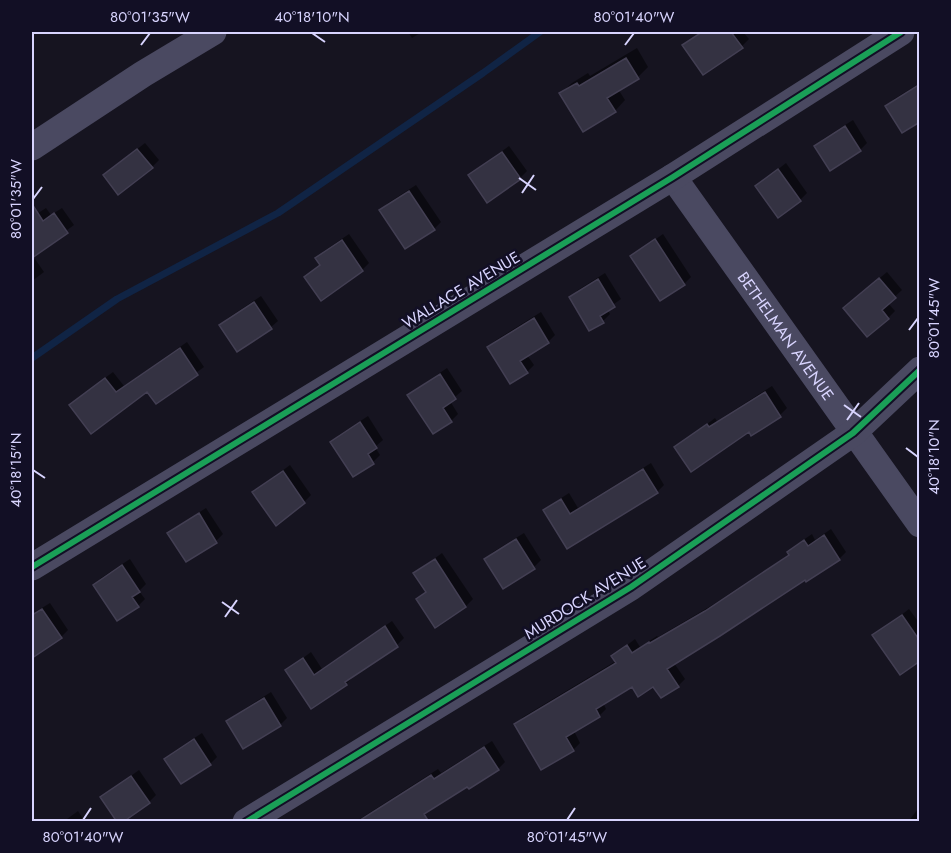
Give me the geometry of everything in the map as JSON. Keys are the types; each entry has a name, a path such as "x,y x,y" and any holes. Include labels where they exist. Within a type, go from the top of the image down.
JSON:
{"street":[{"path":"32,147 143,74 213,32"},
{"name":"WALLACE AVENUE","path":"32,567 673,177 901,32"},
{"name":"BETHELMAN AVENUE","path":"673,177 853,433 920,524"},
{"name":"MURDOCK AVENUE","path":"246,822 631,587 853,433 920,370"}],"building":[{"path":"702,32 731,32 743,48 703,75 682,45"},
{"path":"626,58 639,79 607,98 616,112 583,132 559,93 577,83 579,86"},
{"path":"920,84 920,122 902,133 885,106"},
{"path":"845,126 861,151 830,171 814,146"},
{"path":"137,149 153,168 118,195 103,175"},
{"path":"502,152 521,179 487,203 468,175"},
{"path":"778,169 801,201 778,218 755,186"},
{"path":"409,191 435,230 405,249 379,210"},
{"path":"32,204 43,221 54,213 68,233 32,258"},
{"path":"655,239 685,285 660,301 630,256"},
{"path":"342,240 363,271 321,301 304,277 320,265 315,258"},
{"path":"879,278 896,298 882,310 889,319 867,337 843,308"},
{"path":"598,279 615,307 600,316 604,323 589,331 569,297"},
{"path":"254,302 272,329 237,352 219,325"},
{"path":"534,318 549,343 520,361 528,373 510,384 487,347"},
{"path":"180,348 198,375 156,404 147,392 91,434 69,405 105,378 116,392"},
{"path":"440,374 456,399 443,408 452,422 433,434 407,395"},
{"path":"765,392 781,417 751,436 749,432 691,472 674,447 707,424 709,427"},
{"path":"360,422 377,448 368,454 374,464 353,477 330,442"},
{"path":"643,469 658,493 567,549 543,510 561,499 570,514"},
{"path":"283,471 305,503 276,526 252,492"},
{"path":"199,513 217,543 186,562 167,533"},
{"path":"824,535 840,560 667,669 679,687 661,698 653,687 638,697 632,687 596,709 600,717 566,737 574,751 541,770 514,724 616,663 611,656 627,645 632,653 650,643 705,611 789,555 787,552 804,540 808,546"},
{"path":"516,539 535,569 503,589 484,559"},
{"path":"435,559 466,607 435,628 416,599 426,592 413,573"},
{"path":"122,565 140,592 132,597 139,607 117,621 93,585"},
{"path":"42,609 62,638 32,658 32,615"},
{"path":"902,615 920,641 920,661 900,675 872,635"},
{"path":"385,626 398,647 345,682 347,685 311,709 285,670 303,658 314,675"},
{"path":"264,698 281,726 243,749 226,721"},
{"path":"194,739 211,765 181,784 164,759"},
{"path":"484,747 499,770 424,814 429,822 357,822 431,775 434,779"},
{"path":"131,776 150,803 123,822 117,822 100,797"}],"waterway":[{"path":"32,358 117,299 278,213 540,32"}],"cycle path":[{"path":"32,567 673,177 901,32"},
{"path":"246,822 631,587 853,433 920,370"}]}
